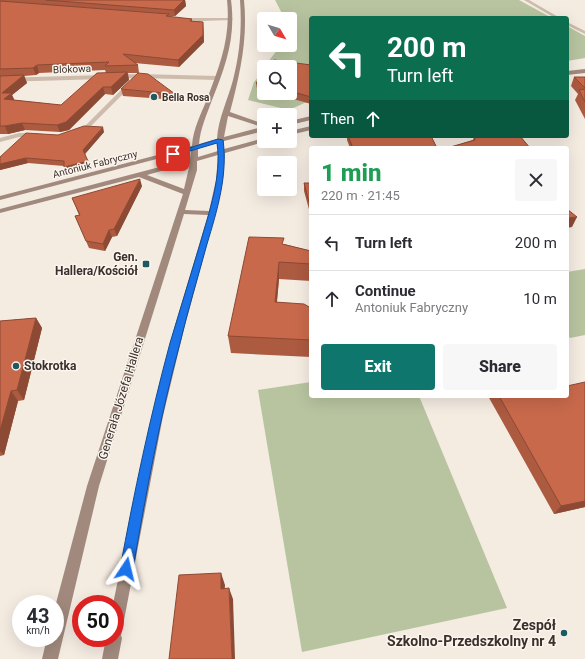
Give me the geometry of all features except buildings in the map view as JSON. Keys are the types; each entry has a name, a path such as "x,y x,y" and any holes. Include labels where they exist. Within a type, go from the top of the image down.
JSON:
{"main road":[{"name":"Generała Józefa Hallera","path":"64,603 94,486 138,343 182,212 193,170 193,160 199,127 226,56 231,19 229,0"},
{"path":"122,595 141,491 175,345 212,213 220,178 222,152 220,140 222,127 236,82 243,44 244,19 242,0"},
{"path":"569,73 585,71"},
{"path":"227,113 257,125"},
{"path":"297,121 309,118"},
{"path":"303,120 309,126"},
{"path":"297,131 309,128"},
{"path":"220,140 257,130"},
{"name":"Antoniuk Fabryczny","path":"0,198 117,169 220,140"},
{"path":"222,152 257,142"},
{"name":"Antoniuk Fabryczny","path":"0,211 123,180 222,152"},
{"path":"117,169 123,180"},
{"path":"139,175 187,192"},
{"path":"182,212 212,213"},
{"name":"Generała Józefa Hallera","path":"50,659 53,647"},
{"path":"110,659 112,647"}],"street":[{"path":"526,0 554,16"},
{"path":"172,18 201,20 231,19"},
{"path":"569,24 585,33"},
{"path":"69,135 87,127 138,76"},
{"name":"Blokowa","path":"0,80 138,76 217,78"},
{"path":"0,140 19,134 42,135"}],"green space":[{"path":"275,0 519,0 548,16 309,16 309,101 293,108 281,108 248,100 254,82 257,78 257,100 297,100 297,60 269,60 276,52 297,52 297,12 281,12"},
{"path":"569,27 585,36 585,58 569,61"},
{"path":"585,269 585,335 570,338 569,337 569,272"},
{"path":"309,382 309,398 420,398 507,608 302,652 258,390"}],"place":[{"name":"Bella Rosa","path":"154,97"},
{"name":"Gen. Hallera/Kościół","path":"146,264"},
{"name":"Stokrotka","path":"16,366"},
{"name":"Zespół Szkolno-Przedszkolny nr 4","path":"564,633"}],"route":[{"path":"126,569 141,491 175,345 212,213 220,178 222,159 220,140 173,154"}]}
